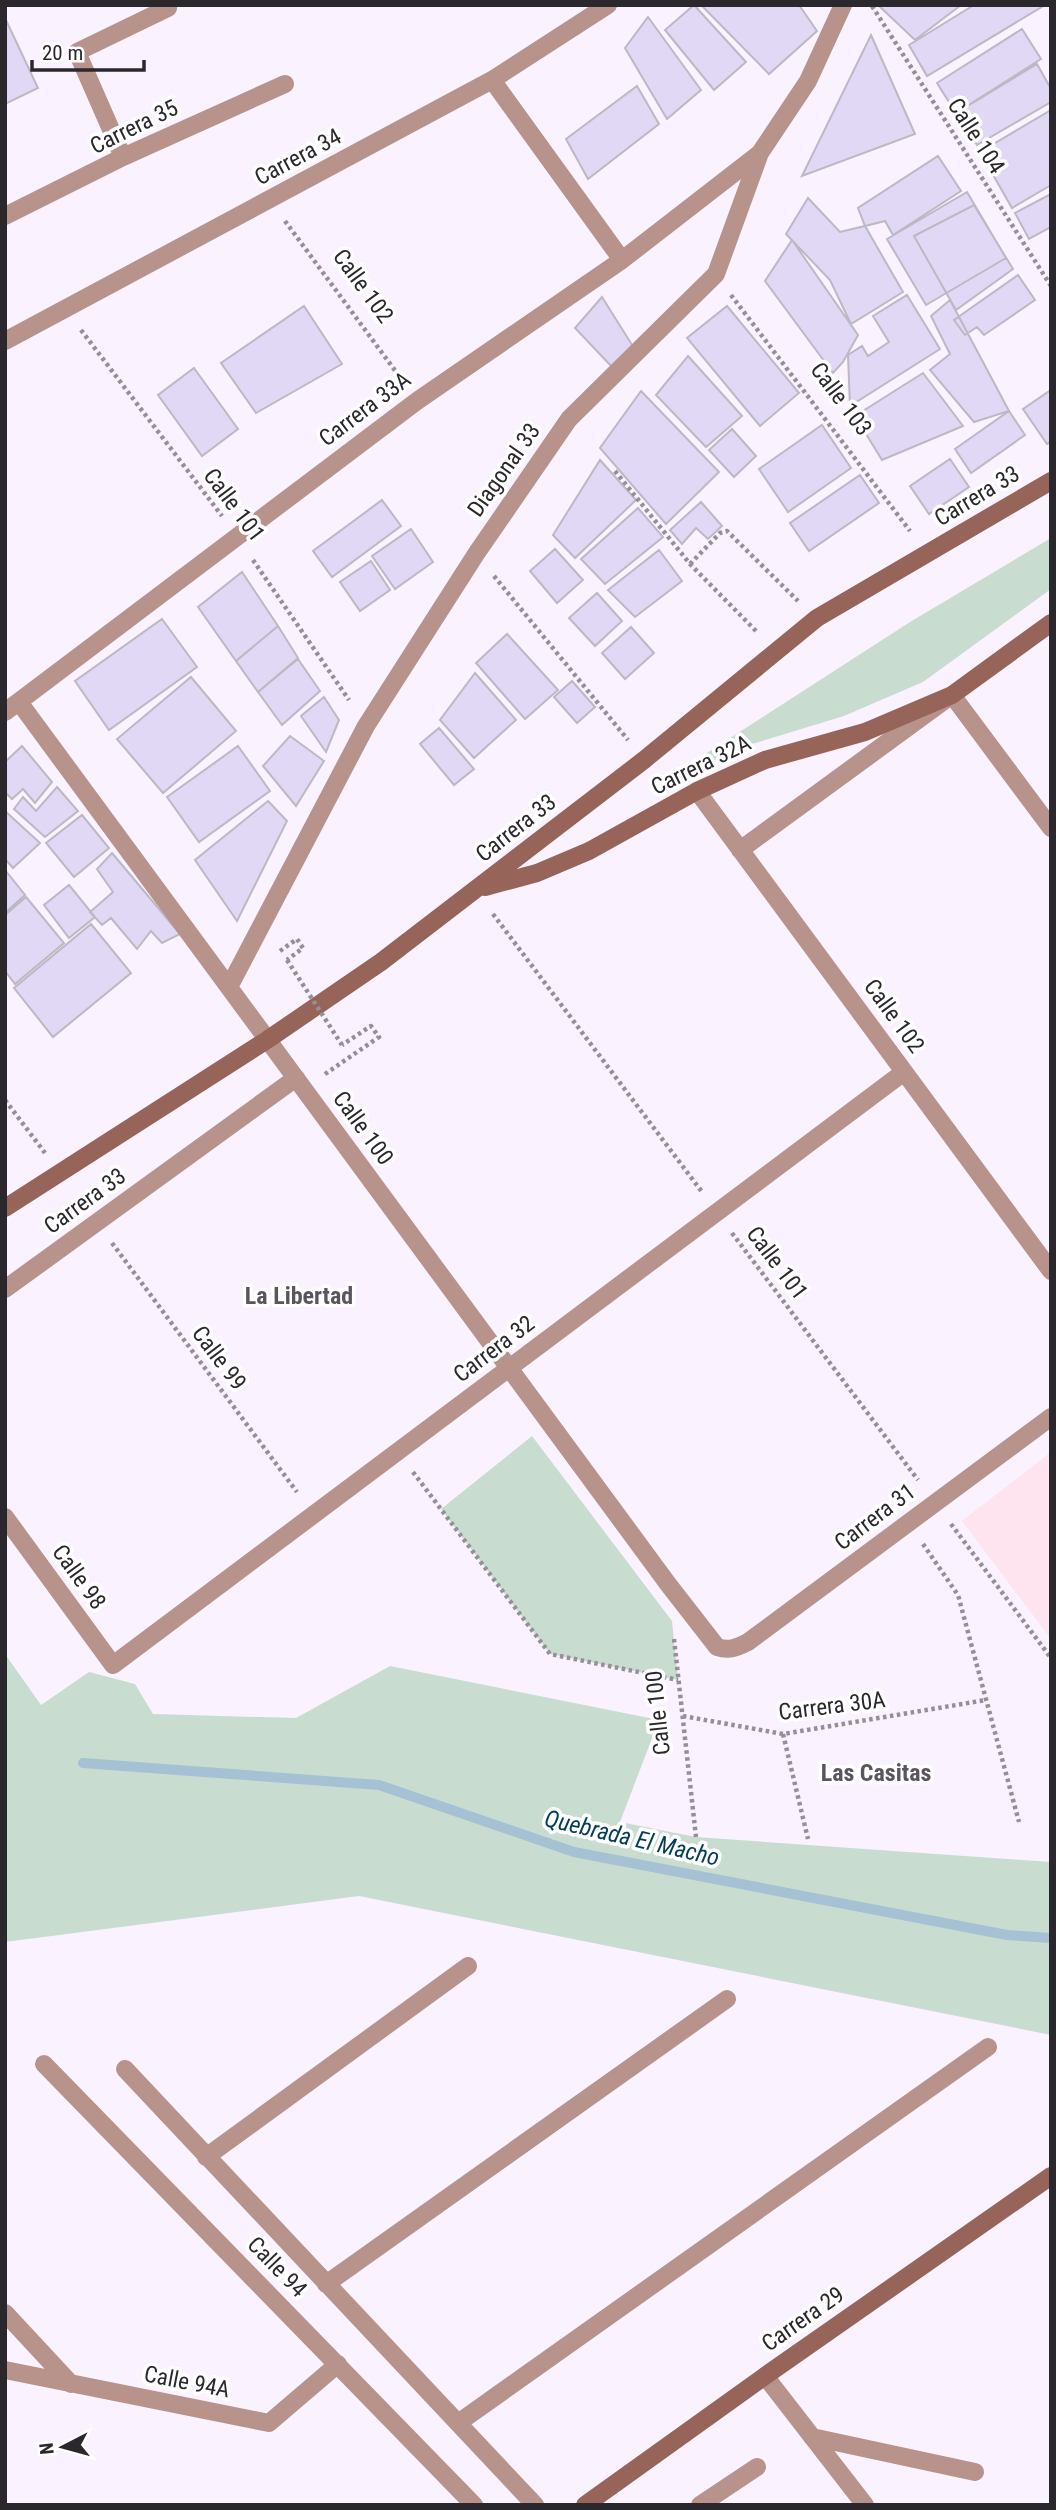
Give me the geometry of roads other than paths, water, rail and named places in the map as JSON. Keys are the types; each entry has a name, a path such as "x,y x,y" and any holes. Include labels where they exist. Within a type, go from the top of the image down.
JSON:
{"main road":[{"name":"Carrera 33","path":"5,1208 267,1040 371,969 644,760 817,618 1051,481"},
{"name":"Carrera 32A","path":"475,890 537,873 579,856 697,791 765,760 885,725 953,695 1051,623"},
{"name":"Carrera 29","path":"585,2505 765,2375 1051,2176"}],"street":[{"name":"Carrera 34","path":"5,341 492,80 608,5"},
{"name":"Diagonal 33","path":"229,988 366,726 476,554 569,419 716,274 760,153 808,81 843,5"},
{"path":"123,157 77,52 168,8"},
{"path":"492,80 622,260"},
{"name":"Carrera 35","path":"5,216 123,157 285,84"},
{"name":"Carrera 33A","path":"12,707 417,401 622,260 760,153"},
{"path":"953,695 1051,828"},
{"name":"Carrera 32A","path":"740,850 953,695"},
{"name":"Calle 100","path":"12,707 229,988 710,1641 726,1650"},
{"name":"Calle 102","path":"697,791 1051,1271"},
{"name":"Carrera 32","path":"113,1665 904,1072"},
{"name":"Carrera 33","path":"5,1289 296,1078"},
{"name":"Carrera 31","path":"726,1650 736,1649 748,1642 1051,1417"},
{"name":"Calle 98","path":"5,1517 113,1665"},
{"path":"206,2157 468,1966"},
{"path":"326,2284 727,1999"},
{"path":"458,2423 988,2047"},
{"name":"Calle 94","path":"44,2064 474,2505"},
{"path":"125,2069 535,2505"},
{"path":"5,2314 71,2384"},
{"name":"Calle 94A","path":"5,2370 269,2423 338,2364"},
{"path":"765,2375 865,2505"},
{"path":"812,2437 975,2472"},
{"path":"700,2505 757,2467"}],"waterway":[{"name":"Quebrada El Macho","path":"83,1763 379,1785 574,1852 1007,1935 1051,1938"}],"district":[{"name":"La Libertad","path":"299,1296"},
{"name":"Las Casitas","path":"876,1773"}]}
